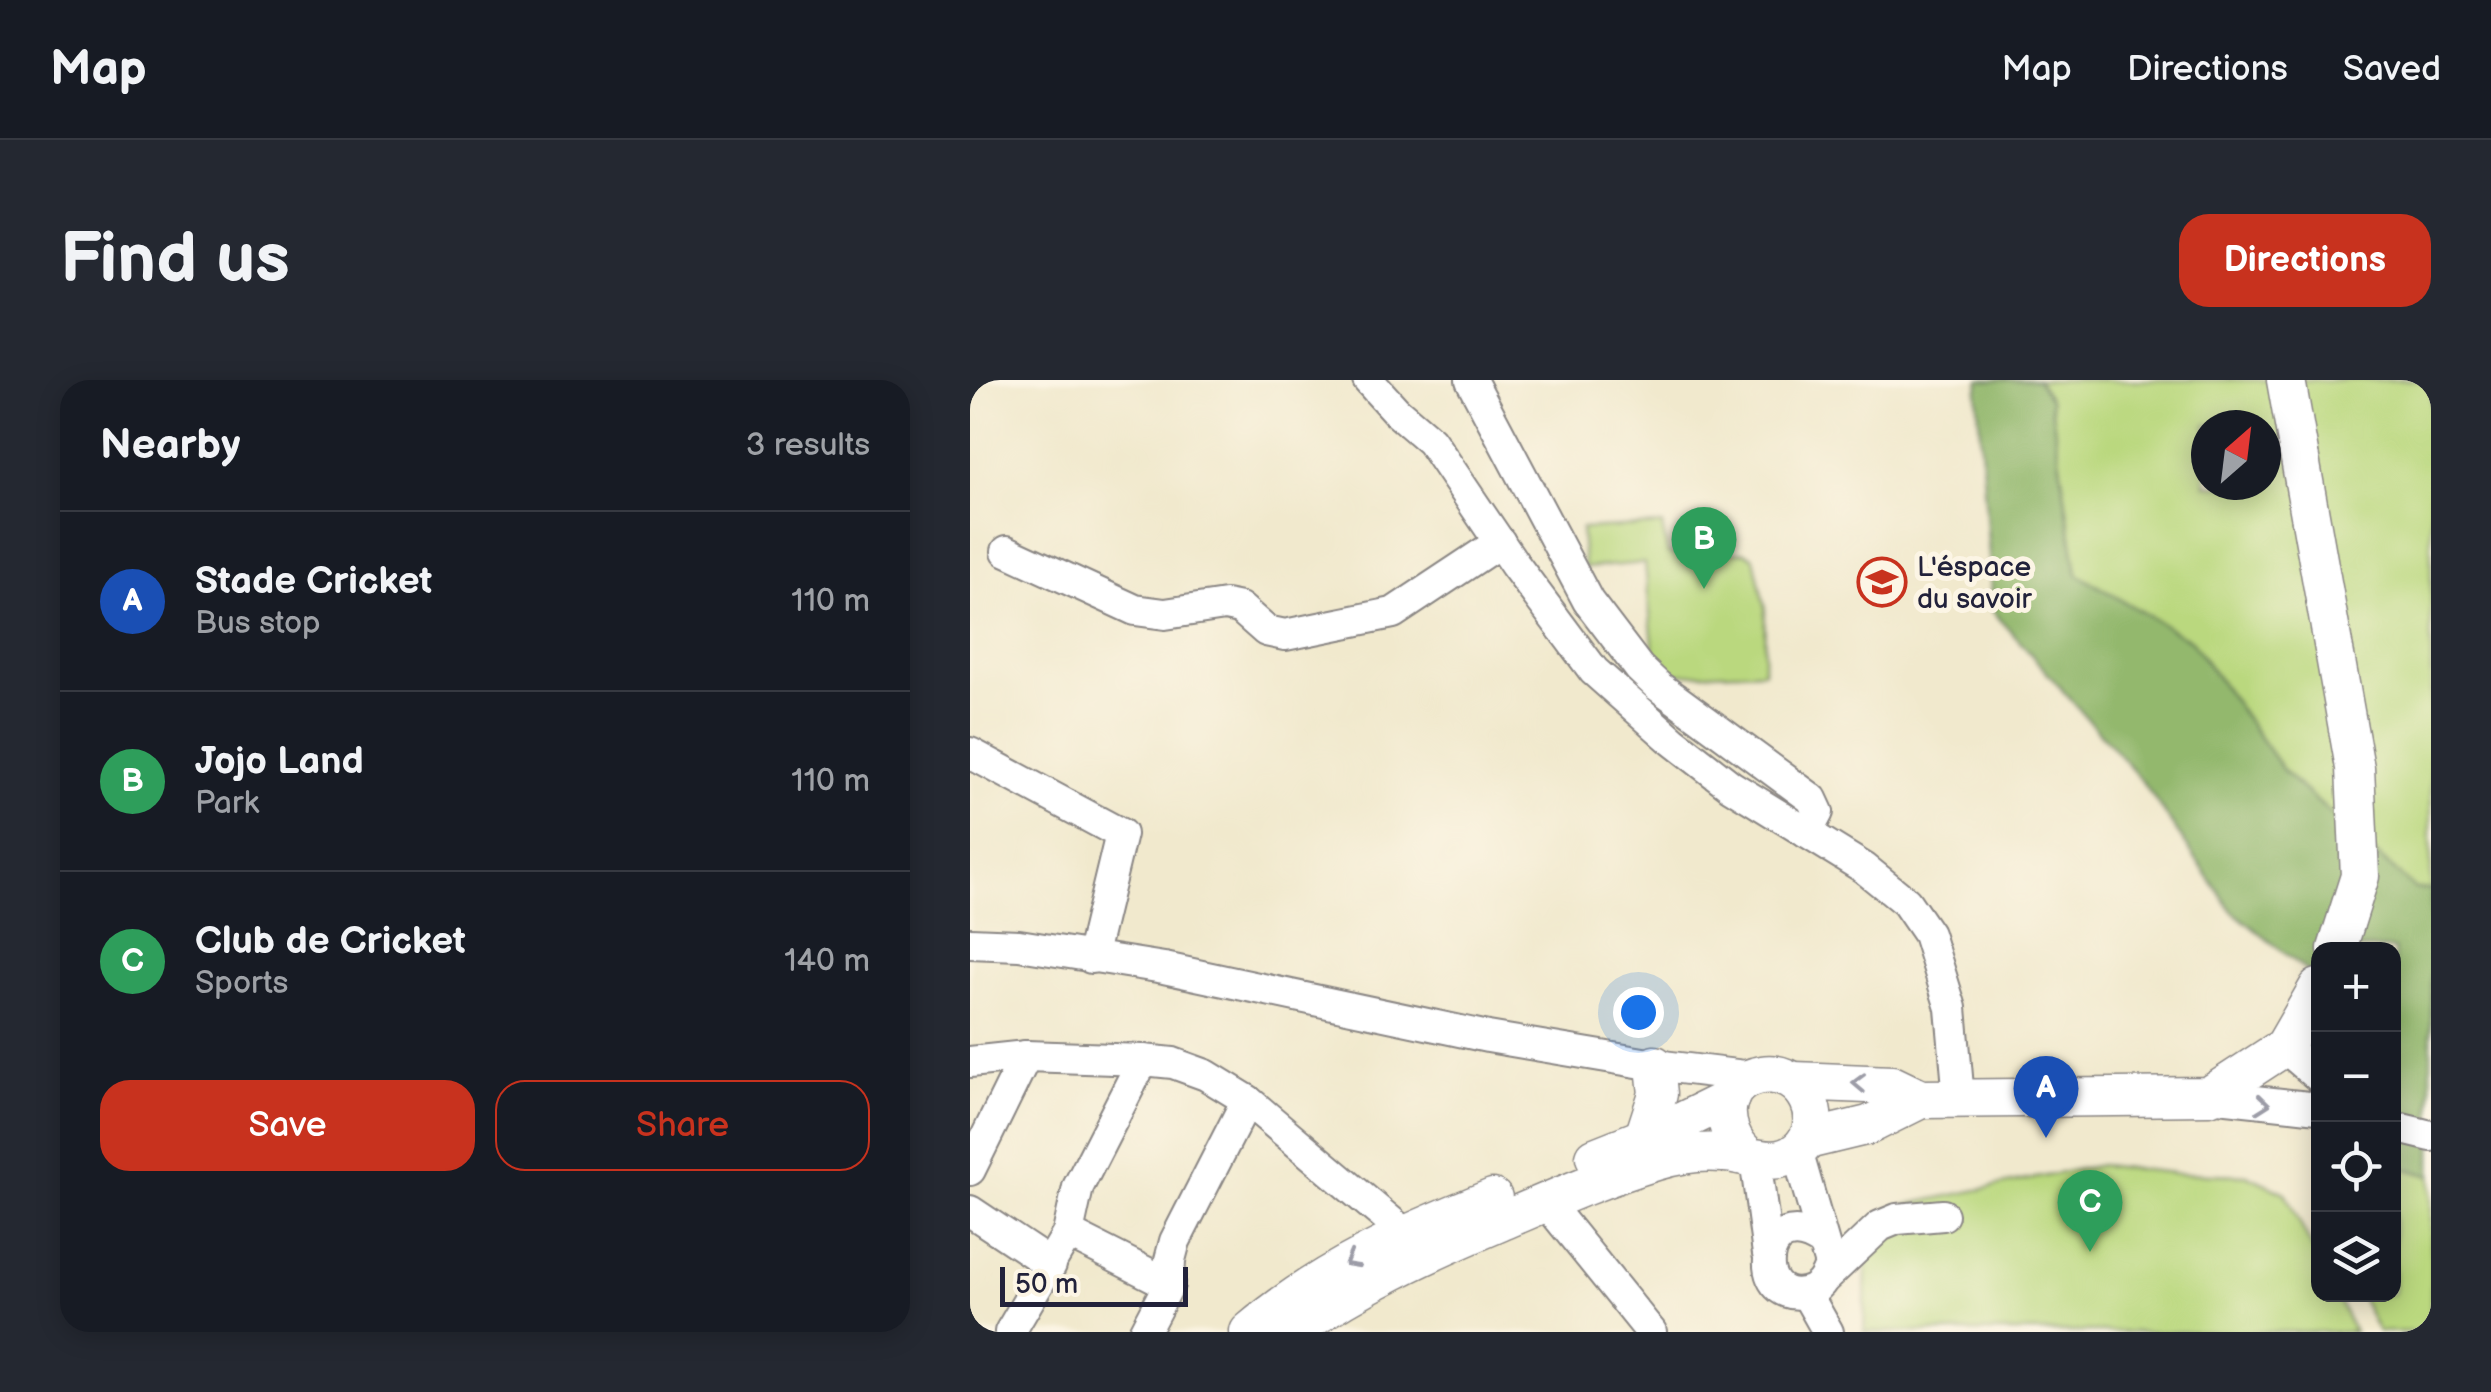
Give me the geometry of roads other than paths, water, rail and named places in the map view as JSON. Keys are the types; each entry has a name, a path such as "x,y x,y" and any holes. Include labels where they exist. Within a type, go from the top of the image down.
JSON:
{"main road":[{"path":"2286,380 2355,768 2360,876 2339,942"},
{"path":"1794,1082 1892,1085 1921,1099 2209,1096 2284,1047 2311,1000"},
{"path":"1644,1137 1658,1094 1655,1064"},
{"path":"1292,1332 1417,1243 1741,1087 1781,1075 1806,1093 1812,1108 1812,1124 1802,1145"},
{"path":"1741,1087 1726,1113 1727,1130 1734,1144 1751,1156"},
{"path":"1248,1332 1330,1272 1668,1158 1694,1153 1751,1156 1769,1161 1784,1158 1802,1145 1868,1125 1921,1099"}],"street":[{"path":"1368,380 1431,441 1594,671 1673,741 1732,786 1864,868 1906,902 1928,934 1951,1008 1959,1099"},
{"path":"1471,380 1588,601 1639,668 1658,686 1812,799 1818,812 1807,833"},
{"path":"1006,551 1135,610 1165,614 1225,606 1240,608 1266,630 1285,635 1394,613 1500,542"},
{"path":"970,753 1121,834 1091,958"},
{"path":"970,944 1019,944 1164,968 1488,1037 1655,1064 1741,1087"},
{"path":"2284,1047 2311,1070"},
{"path":"970,1170 1026,1056"},
{"path":"970,1062 1026,1056 1143,1060 1173,1063 1206,1075 1248,1100 1417,1243"},
{"path":"1010,1332 1068,1233 1078,1187 1143,1060"},
{"path":"2209,1096 2311,1107"},
{"path":"1144,1332 1169,1284 1176,1240 1248,1100"},
{"path":"2401,1129 2431,1136"},
{"path":"1802,1145 1830,1266 1816,1285"},
{"path":"1751,1156 1768,1267 1781,1288 1793,1293 1816,1285 1872,1232 1888,1222 1943,1215"},
{"path":"1546,1202 1651,1332"},
{"path":"970,1212 1051,1265"},
{"path":"1768,1254 1776,1240 1791,1232 1808,1232 1822,1242"},
{"path":"1068,1233 1169,1284"},
{"path":"1816,1285 1828,1332"}],"place":[{"name":"L'éspace du savoir","path":"1882,582"},
{"name":"Jojo Land","path":"1704,589"},
{"name":"Stade Cricket","path":"2046,1138"},
{"name":"Club de Cricket","path":"2090,1252"}]}
